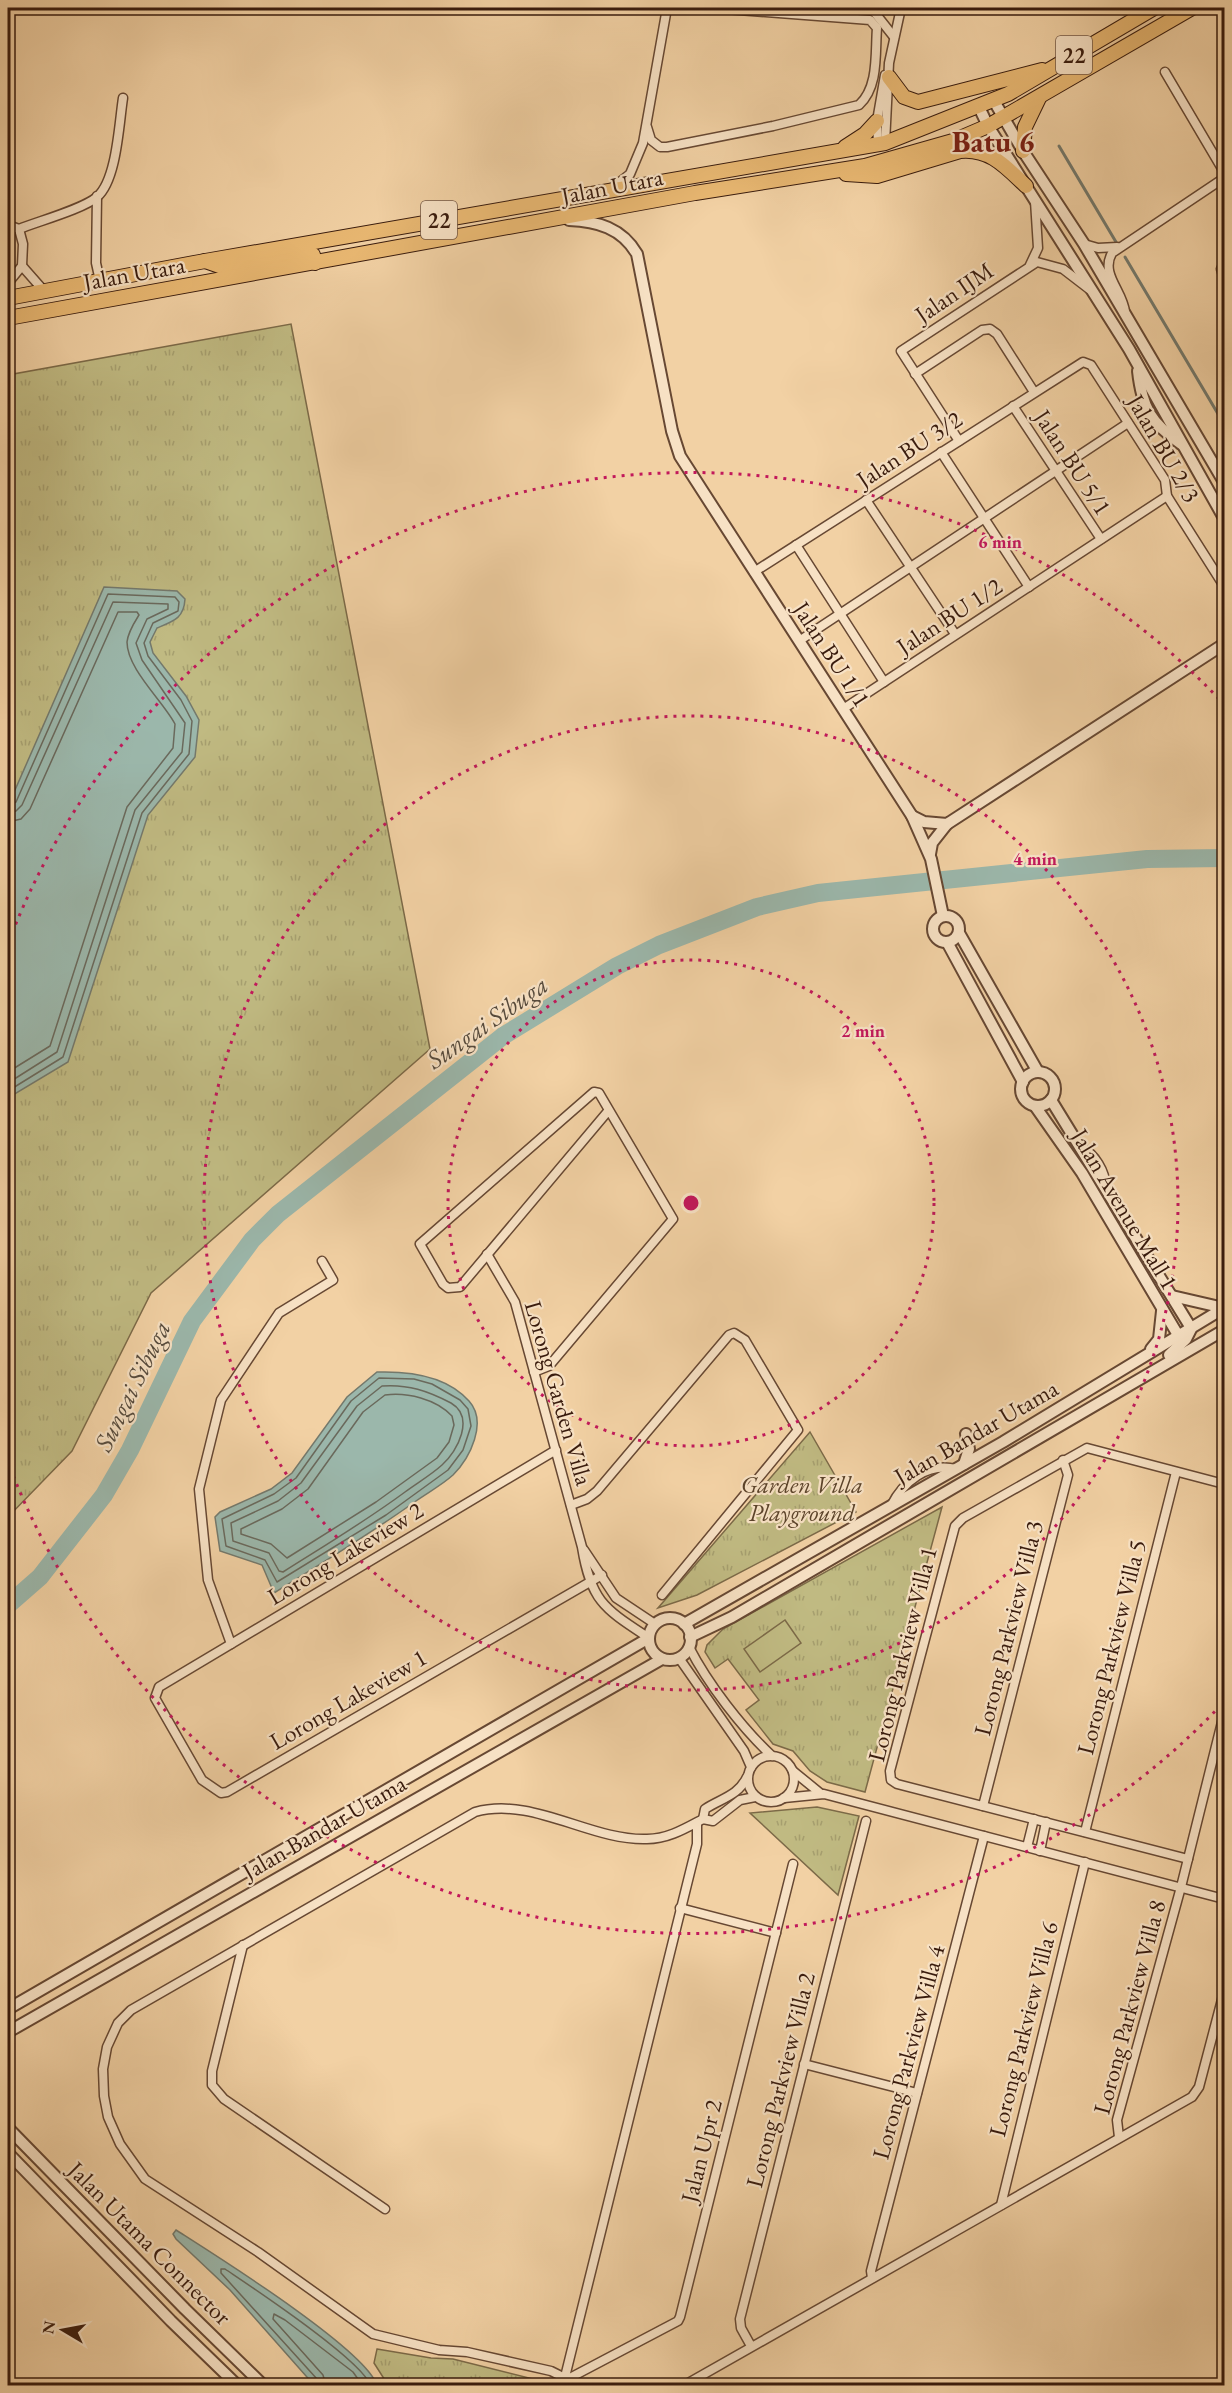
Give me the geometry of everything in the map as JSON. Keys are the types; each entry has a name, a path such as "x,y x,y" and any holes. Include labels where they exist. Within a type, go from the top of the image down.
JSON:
{"highway":[{"name":"Jalan Utara","path":"8,298 609,190 882,146 993,101 1154,8"},
{"name":"Jalan Utara","path":"8,318 695,193 865,166 954,141 988,126 1192,8"},
{"path":"889,70 904,97 926,102 1036,70 1052,68"},
{"path":"1023,151 1025,127 1039,98"},
{"path":"835,152 857,140 877,121"},
{"path":"865,166 876,160 882,146 898,152 930,141 954,141"},
{"path":"830,173 877,176 960,151 974,150 997,159 1026,186"},
{"name":"22","path":"205,261 225,268 307,253 313,255 315,263"}],"street":[{"path":"609,190 630,174 647,127 667,8"},
{"path":"647,127 651,140 660,147 667,147 773,126 859,105 866,98 872,85 877,28 870,20 802,11 711,8"},
{"path":"872,8 894,37"},
{"path":"882,146 889,70 901,8"},
{"path":"882,146 877,121 889,70"},
{"path":"1165,72 1224,172"},
{"path":"8,225 19,229 98,196 107,184 111,172 123,98"},
{"path":"993,101 1084,244 1224,482"},
{"path":"980,107 988,126 1138,365 1224,518"},
{"path":"1084,244 1098,248 1117,247 1224,178"},
{"path":"98,196 96,263 100,281"},
{"path":"1030,265 1038,248 1035,201"},
{"name":"Jalan BU 1/1","path":"559,219 600,223 628,241 637,254 677,450 912,816"},
{"path":"8,283 22,266 23,244 19,229"},
{"path":"1117,247 1108,265 1110,276 1124,299 1125,312"},
{"path":"1030,265 1037,262 1054,265 1090,289"},
{"path":"1224,263 1221,269 1224,279"},
{"name":"Jalan IJM","path":"915,374 901,351 1030,265"},
{"path":"22,266 44,291"},
{"path":"959,441 915,374 982,330 990,329 997,334 1035,392"},
{"name":"Jalan BU 3/2","path":"754,572 1080,363 1086,362"},
{"name":"Jalan BU 2/3","path":"1086,362 1091,365 1165,480 1167,496 1224,586"},
{"name":"Jalan BU 5/1","path":"1013,406 1101,539"},
{"path":"799,642 1128,423"},
{"path":"941,452 1029,586"},
{"name":"Jalan BU 1/2","path":"843,709 1167,496"},
{"path":"866,500 956,634"},
{"path":"796,545 884,682"},
{"path":"925,845 942,825 1224,644"},
{"path":"912,816 942,825"},
{"path":"912,816 930,857 943,916"},
{"path":"930,857 932,843 942,825"},
{"path":"947,942 1023,1082 1023,1096 1035,1106 1044,1105 1051,1100 1055,1090 1052,1079 1038,1072 959,933 957,921 951,916 943,916 935,922 933,930 938,940 947,942 955,939 959,933"},
{"path":"1023,1082 1029,1075 1038,1072"},
{"path":"534,1372 549,1366 673,1219 609,1110 599,1093 594,1092 420,1244 443,1284 448,1288 460,1287 609,1110"},
{"name":"Jalan Avenue Mall 1","path":"1051,1100 1191,1328"},
{"name":"Jalan Avenue Mall 1","path":"1035,1106 1082,1173 1162,1311 1182,1337"},
{"name":"Lorong Garden Villa","path":"487,1254 515,1302 571,1504 588,1581 608,1611 649,1638"},
{"path":"231,1644 208,1580 199,1488 221,1400 279,1313 333,1281 322,1261"},
{"path":"1172,1296 1202,1305 1224,1308"},
{"name":"Jalan Bandar Utama","path":"684,1624 986,1452 1145,1355 1182,1337 1191,1328 1224,1308"},
{"path":"1145,1355 1159,1339 1162,1311"},
{"path":"1144,1377 1156,1363 1172,1353 1182,1337 1198,1338 1224,1322"},
{"path":"751,1767 744,1751 679,1658 690,1642 1224,1330"},
{"path":"571,1504 587,1499 597,1491 729,1335 734,1333 745,1340 798,1430 662,1595"},
{"path":"960,1467 969,1449 966,1434"},
{"name":"Lorong Parkview Villa 1","path":"1188,1859 897,1784 891,1780 890,1771 955,1526 963,1518 1081,1450 1095,1449 1224,1484"},
{"name":"Lorong Lakeview 2","path":"156,1691 556,1450"},
{"path":"986,1452 1010,1456"},
{"name":"Lorong Parkview Villa 3","path":"982,1806 1068,1475 1063,1460"},
{"name":"Lorong Parkview Villa 5","path":"1085,1832 1176,1472"},
{"name":"Lorong Garden Villa","path":"582,1547 616,1598 655,1624"},
{"name":"Lorong Lakeview 1","path":"156,1691 155,1698 202,1780 221,1792 227,1792 588,1581 602,1575"},
{"path":"662,1659 652,1650 649,1638 655,1624 666,1618 684,1624 697,1663 754,1739 772,1756 786,1762 800,1779 820,1794"},
{"name":"Jalan Bandar Utama","path":"8,2009 649,1638"},
{"name":"Jalan Bandar Utama","path":"8,2032 662,1659 679,1658"},
{"name":"Lorong Parkview Villa 8","path":"1119,2137 1117,2120 1181,1887 1224,1714"},
{"path":"755,1797 740,1800 728,1812 713,1821 700,1821 680,1832 648,1839 605,1833 517,1810 475,1812 130,2010 113,2033 104,2058 105,2106 113,2129 136,2170 152,2185 258,2252 373,2334 439,2350 467,2352 551,2371 565,2383 697,1844 700,1821 705,1809 739,1791 751,1767 760,1759 772,1756"},
{"path":"784,1798 792,1788 791,1768"},
{"path":"748,1777 749,1788 755,1797 769,1803 784,1798 820,1794 1224,1899"},
{"path":"727,1797 733,1805"},
{"path":"1028,1847 1034,1819"},
{"name":"Lorong Parkview Villa 2","path":"751,2346 741,2328 740,2319 866,1821"},
{"path":"1040,1851 1046,1822"},
{"name":"Lorong Parkview Villa 4","path":"872,2278 871,2271 984,1836"},
{"name":"Lorong Parkview Villa 6","path":"1001,2205 1085,1862"},
{"name":"Jalan Upr 2","path":"565,2383 678,2321 680,2317 793,1864"},
{"path":"680,1908 776,1933"},
{"path":"243,1945 212,2071 212,2085 224,2099 385,2209"},
{"path":"683,2385 1187,2100 1196,2092 1224,1992"},
{"path":"804,2064 917,2093"},
{"name":"Jalan Utama Connector","path":"8,2128 184,2309 264,2385"},
{"name":"Jalan Utama Connector","path":"8,2153 171,2321 238,2385"}],"green space":[{"path":"291,324 430,1049 151,1293 72,1451 8,1517 8,375"},
{"name":"Garden Villa Playground","path":"810,1432 856,1512 697,1595 658,1608"},
{"path":"942,1507 865,1792 827,1782 810,1771 793,1751 773,1744 746,1710 759,1700 728,1659 715,1668 705,1652 707,1645 723,1629"},
{"path":"785,1620 801,1643 760,1672 744,1649"},
{"path":"817,1807 859,1816 838,1895 750,1813"},
{"path":"377,2349 431,2358 453,2359 545,2382 539,2386 388,2385 374,2363"}],"water":[{"path":"104,587 177,591 185,599 180,615 157,628 150,642 153,653 186,696 199,720 195,757 148,815 68,1062 8,1098 8,806"},
{"path":"377,1372 427,1377 450,1386 460,1393 469,1401 477,1419 475,1440 471,1450 459,1468 444,1482 364,1537 274,1593 262,1565 220,1551 215,1517 220,1512 271,1489 292,1473 347,1397"},
{"path":"176,2230 318,2326 366,2369 377,2385 314,2385 230,2290 176,2239 173,2234"}],"waterway":[{"path":"1059,146 1116,242"},
{"path":"1125,257 1224,424"},
{"name":"Sungai Sibuga","path":"8,1605 40,1577 104,1495 130,1450 192,1321 252,1240 278,1214 503,1036 617,966 659,945 757,907 818,893 1147,859 1224,858"}],"district":[{"name":"Batu 6","path":"993,141"}]}
